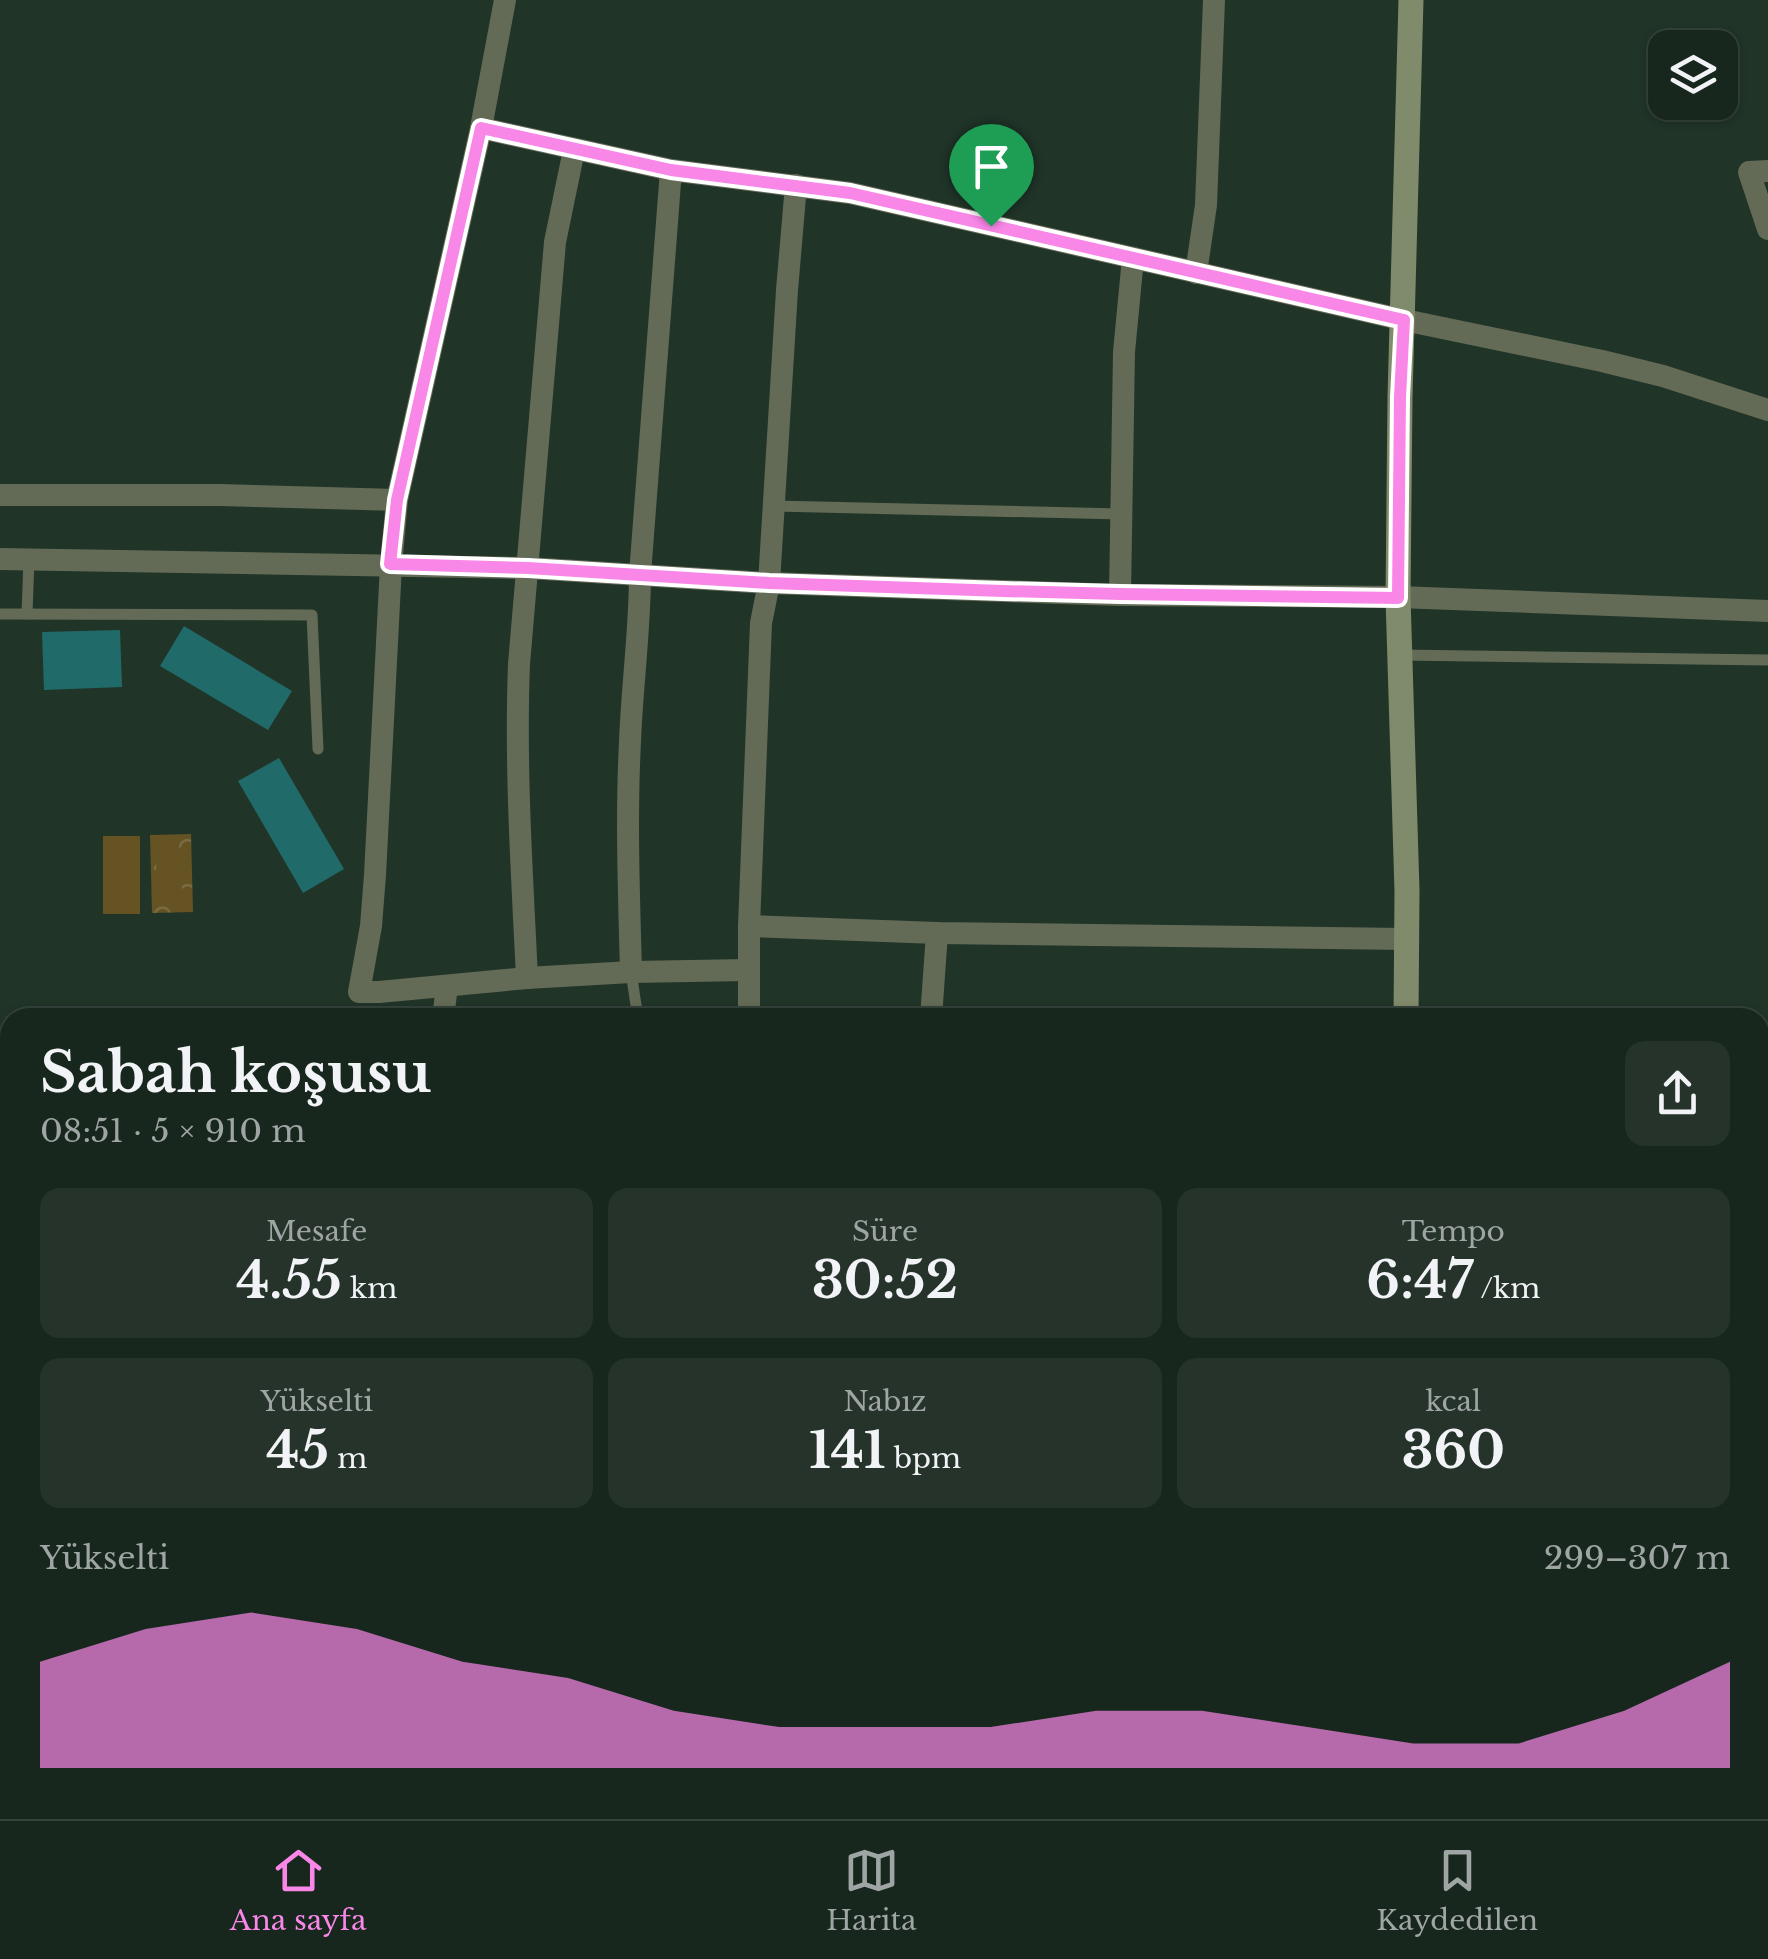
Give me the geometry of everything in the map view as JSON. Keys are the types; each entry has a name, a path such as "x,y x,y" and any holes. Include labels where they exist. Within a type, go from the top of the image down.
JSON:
{"main road":[{"path":"1406,1008 1398,598 1411,0"}],"street":[{"path":"505,0 481,128 397,500 390,564 375,876 359,992 631,972 748,970"},
{"path":"1196,273 1206,205 1214,0"},
{"path":"481,128 671,170 850,193 1404,320 1602,360 1768,410"},
{"path":"527,978 516,731 519,664 555,242 574,150"},
{"path":"631,972 627,825 630,740 671,170"},
{"path":"1768,172 1749,172 1768,229"},
{"path":"748,1008 761,623 769,583 796,185"},
{"path":"1120,594 1124,352 1133,258"},
{"path":"0,495 397,500"},
{"path":"0,559 528,568 769,583 1768,611"},
{"path":"749,926 937,933 1406,939"},
{"path":"931,1008 937,933"},
{"path":"445,1008 448,986"}],"lane":[{"path":"774,506 1122,514"},
{"path":"27,614 29,560"},
{"path":"0,614 312,616 318,749"},
{"path":"1399,656 1768,660"},
{"path":"631,972 636,1008"}],"green space":[{"path":"191,834 193,912 152,913 150,835"},
{"path":"103,836 140,836 140,914 103,914"},
{"path":"156,848 181,848 182,900 157,900"}],"building":[{"path":"184,626 292,691 268,730 160,666"},
{"path":"120,630 122,687 44,690 42,632"},
{"path":"279,758 344,869 303,893 238,781"}],"route":[{"path":"481,128 671,170 850,193 991,226 1404,320 1398,598 1003,591 390,564 397,500 481,128"}]}
